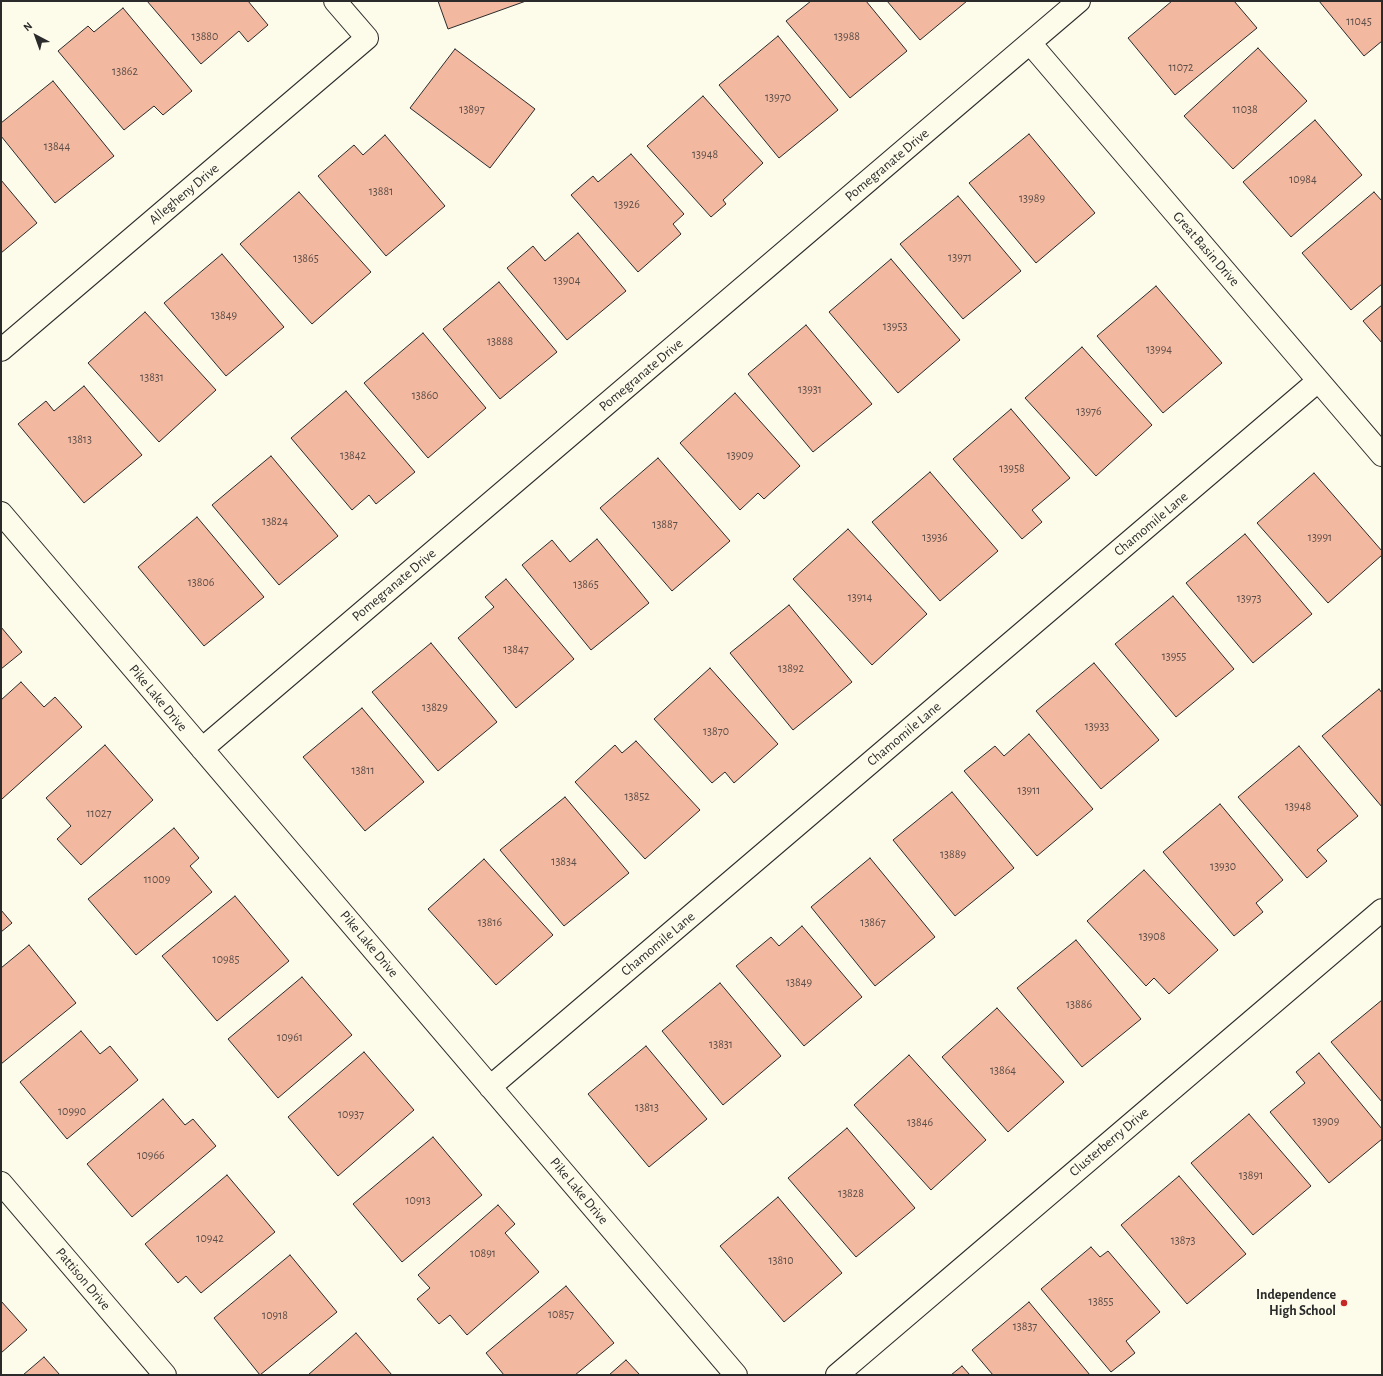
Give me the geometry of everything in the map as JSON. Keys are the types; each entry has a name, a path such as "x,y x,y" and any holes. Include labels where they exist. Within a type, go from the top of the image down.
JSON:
{"street":[{"name":"Allegheny Drive","path":"1,350 366,38 335,1"},
{"name":"Pomegranate Drive","path":"202,749 1079,1"},
{"name":"Great Basin Drive","path":"1030,43 1382,455"},
{"name":"Chamomile Lane","path":"490,1087 1318,380"},
{"name":"Pike Lake Drive","path":"1,513 736,1375"},
{"name":"Clusterberry Drive","path":"837,1375 1382,910"},
{"name":"Pattison Drive","path":"1,1183 165,1375"}],"building":[{"path":"147,1 248,1 268,25 248,42 239,31 201,64"},
{"path":"438,1 526,1 448,29"},
{"path":"811,1 866,1 907,51 850,98 786,21"},
{"path":"887,1 967,1 920,40"},
{"path":"1172,1 1234,1 1257,28 1175,95 1128,38"},
{"path":"1319,1 1382,1 1382,41 1364,56"},
{"path":"123,8 192,91 163,115 154,106 124,130 58,51 88,26 94,32"},
{"path":"778,36 838,110 779,158 719,85"},
{"path":"1258,48 1307,101 1233,169 1184,116"},
{"path":"455,49 535,109 490,168 410,108"},
{"path":"53,81 114,156 55,203 1,136 1,123"},
{"path":"703,96 763,163 723,200 726,204 711,217 647,146"},
{"path":"1315,120 1362,175 1291,237 1243,182"},
{"path":"1029,134 1095,213 1036,263 969,183"},
{"path":"385,135 445,206 386,256 318,176 354,145 363,155"},
{"path":"631,154 684,214 673,224 681,234 638,272 571,195 593,176 598,182"},
{"path":"1,180 37,223 1,253"},
{"path":"299,192 371,272 312,324 240,244"},
{"path":"1374,192 1382,201 1382,284 1351,310 1302,253"},
{"path":"958,196 1021,271 963,319 900,244"},
{"path":"578,233 626,291 567,340 507,268 533,246 545,261"},
{"path":"222,254 284,327 226,376 164,303"},
{"path":"891,259 960,340 898,393 829,312"},
{"path":"499,282 557,352 500,399 443,329"},
{"path":"1156,286 1222,363 1163,413 1097,336"},
{"path":"1382,305 1382,343 1363,321"},
{"path":"145,312 216,390 159,442 88,363"},
{"path":"806,325 872,404 813,452 748,374"},
{"path":"423,333 486,408 428,458 364,383"},
{"path":"1082,347 1152,425 1096,476 1025,398"},
{"path":"84,386 142,455 84,503 18,424 46,401 54,411"},
{"path":"346,391 415,472 376,504 369,495 352,510 291,438"},
{"path":"735,393 800,466 764,499 758,493 740,510 680,443"},
{"path":"1011,409 1070,478 1032,510 1042,522 1022,539 953,459"},
{"path":"271,456 338,536 279,585 212,505"},
{"path":"658,458 730,541 672,591 600,508"},
{"path":"930,472 998,551 940,601 872,522"},
{"path":"1314,473 1382,551 1382,555 1328,603 1257,523"},
{"path":"197,517 264,597 204,646 138,567"},
{"path":"848,529 927,614 872,665 793,579"},
{"path":"1245,534 1312,614 1253,663 1186,583"},
{"path":"597,539 649,603 591,650 522,565 552,540 570,562"},
{"path":"506,579 574,659 516,708 458,638 494,607 485,597"},
{"path":"1173,596 1234,669 1176,717 1115,644"},
{"path":"789,605 852,682 793,730 730,653"},
{"path":"1,627 22,652 1,669"},
{"path":"431,643 497,722 438,771 372,692"},
{"path":"1094,663 1159,740 1101,789 1036,711"},
{"path":"710,668 778,744 734,783 725,772 712,783 654,719"},
{"path":"21,682 44,707 55,697 82,727 2,799 1,700"},
{"path":"1379,689 1382,693 1382,807 1322,736"},
{"path":"362,708 424,782 365,831 303,757"},
{"path":"1029,734 1093,809 1037,856 964,771 995,746 1004,756"},
{"path":"636,741 700,810 645,859 575,782 615,745 622,753"},
{"path":"105,745 153,800 81,865 57,839 71,826 46,798"},
{"path":"1299,746 1358,816 1317,850 1327,861 1307,878 1238,797"},
{"path":"952,792 1014,868 955,916 893,840"},
{"path":"565,797 629,873 564,926 500,850"},
{"path":"1220,804 1283,880 1256,903 1263,912 1234,936 1163,852"},
{"path":"174,828 199,858 190,866 212,892 136,955 88,899"},
{"path":"870,858 935,937 875,986 811,907"},
{"path":"484,859 553,935 496,985 428,909"},
{"path":"1144,870 1218,950 1169,994 1154,978 1146,986 1087,921"},
{"path":"235,896 289,961 217,1021 162,956"},
{"path":"1,910 12,923 1,932"},
{"path":"802,926 862,997 804,1046 736,966 771,937 779,946"},
{"path":"1076,940 1141,1019 1082,1067 1017,988"},
{"path":"29,945 76,1003 1,1064 1,968"},
{"path":"302,977 352,1035 278,1098 228,1039"},
{"path":"720,983 781,1056 723,1105 662,1031"},
{"path":"1382,1000 1382,1102 1331,1042"},
{"path":"997,1008 1064,1082 1008,1132 942,1057"},
{"path":"81,1031 100,1054 110,1046 138,1080 67,1139 20,1082"},
{"path":"646,1046 707,1119 649,1167 588,1094"},
{"path":"364,1052 414,1110 338,1176 288,1117"},
{"path":"1319,1053 1382,1129 1382,1139 1329,1183 1270,1112 1305,1083 1296,1072"},
{"path":"909,1055 986,1140 931,1190 854,1105"},
{"path":"163,1099 185,1125 193,1119 216,1146 132,1217 87,1164"},
{"path":"1249,1114 1311,1186 1253,1235 1191,1163"},
{"path":"847,1128 915,1208 856,1257 788,1178"},
{"path":"433,1137 482,1195 402,1262 353,1204"},
{"path":"227,1175 275,1232 201,1293 186,1276 178,1283 145,1244"},
{"path":"1179,1176 1246,1254 1187,1304 1121,1225"},
{"path":"778,1197 842,1273 784,1322 720,1246"},
{"path":"498,1205 515,1224 505,1233 539,1272 467,1335 450,1315 439,1324 417,1299 430,1288 418,1275"},
{"path":"1091,1247 1100,1257 1108,1251 1160,1312 1126,1341 1135,1353 1111,1372 1041,1289"},
{"path":"290,1255 337,1312 260,1375 214,1318"},
{"path":"566,1286 614,1343 575,1375 504,1375 486,1353"},
{"path":"1,1301 27,1330 1,1353"},
{"path":"1029,1302 1090,1375 993,1375 972,1350"},
{"path":"356,1333 392,1375 308,1375"},
{"path":"44,1357 60,1375 23,1375"},
{"path":"626,1360 640,1375 609,1375"},
{"path":"962,1366 970,1375 951,1375"}],"place":[{"name":"Independence High School","path":"1344,1303"}]}
